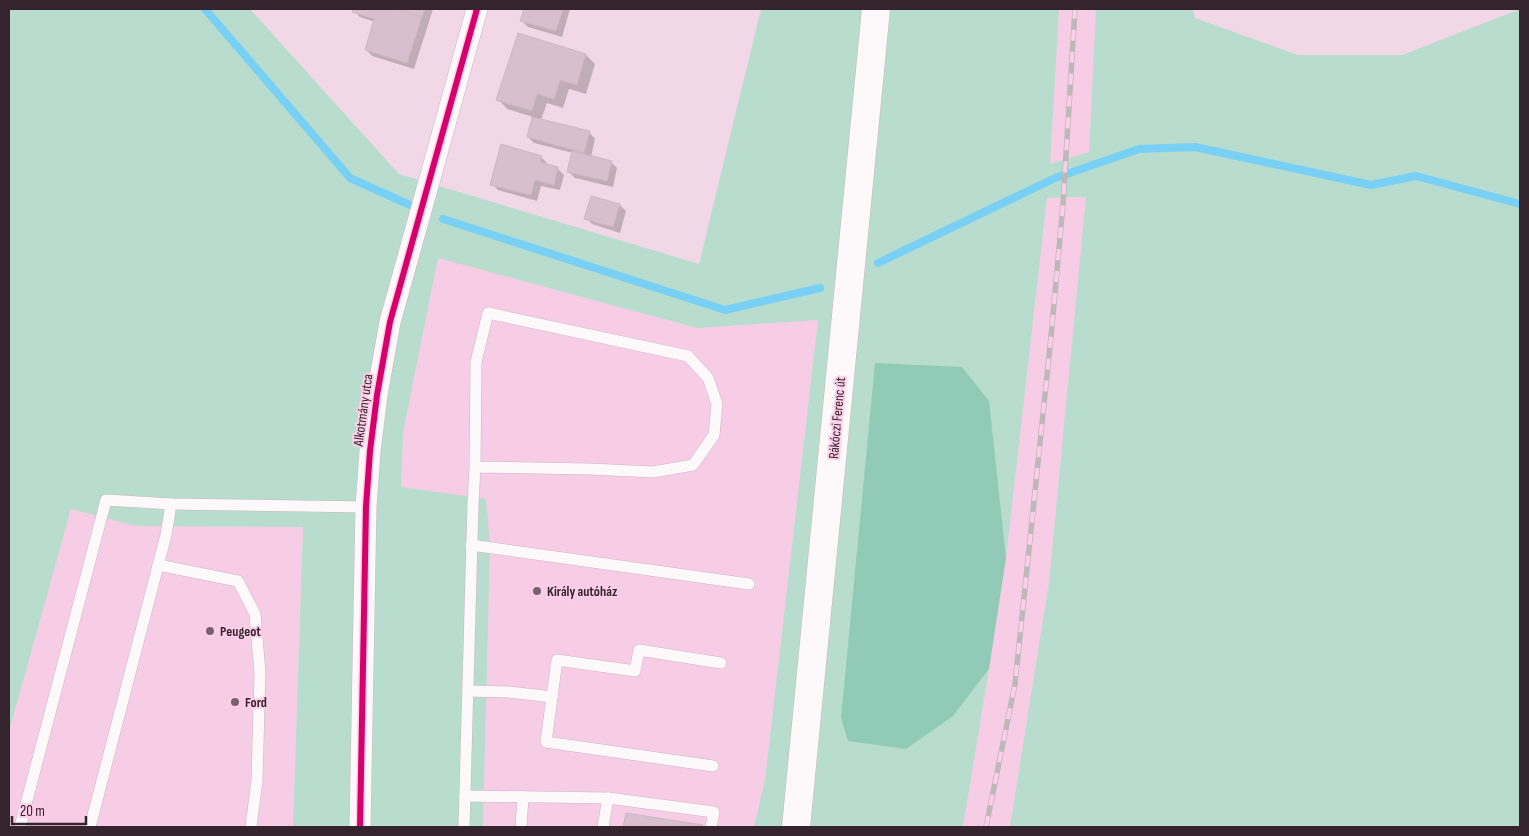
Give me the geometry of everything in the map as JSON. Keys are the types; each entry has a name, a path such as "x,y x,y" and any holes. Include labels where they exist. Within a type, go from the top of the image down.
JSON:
{"main road":[{"name":"Rákóczi Ferenc út","path":"796,827 876,9"}],"street":[{"name":"Alkotmány utca","path":"360,827 366,507 377,395 390,322 477,9"}],"lane":[{"path":"464,827 475,467 476,362 488,312 688,356 708,378 717,404 714,435 693,465 653,472 475,467"},
{"path":"20,827 106,500 171,504 366,507"},
{"path":"90,827 166,535 171,504"},
{"path":"472,545 749,584"},
{"path":"158,565 238,581 254,614 259,683 257,780 251,827"},
{"path":"713,766 546,742 558,660 635,671 639,650 720,664"},
{"path":"468,691 509,692 552,697"},
{"path":"465,796 608,798 714,812 711,827"},
{"path":"521,827 523,797"},
{"path":"603,827 608,798"}],"shaded area":[{"path":"1059,9 1096,9 1089,152 1050,164"},
{"path":"1087,197 1049,582 1010,827 963,827 1006,558 1047,198"},
{"path":"438,258 697,328 818,320 765,780 754,827 483,827 490,547 401,488 403,433"},
{"path":"71,509 136,526 303,527 293,827 9,827 9,732"}],"green space":[{"path":"9,9 250,9 399,174 699,264 761,9 1059,9 1050,164 1089,152 1096,9 1193,9 1195,18 1298,55 1402,55 1520,9 1520,827 1010,827 1049,582 1086,197 1047,198 1006,558 988,401 953,716 989,669 963,827 754,827 765,780 818,320 697,328 438,258 403,433 401,487 486,499 490,547 483,827 293,827 303,527 136,526 71,509 9,732"},
{"path":"875,363 962,367 989,401 1006,558 989,669 953,716 906,749 848,741 841,718"}],"building":[{"path":"353,9 395,9 422,17 407,63 365,50 374,19 352,12"},
{"path":"395,9 425,9 422,17"},
{"path":"524,9 563,9 556,31 520,21"},
{"path":"518,33 586,54 577,85 560,80 554,99 537,94 532,111 496,100"},
{"path":"532,117 590,131 584,153 527,137"},
{"path":"501,144 542,156 540,162 558,167 554,185 535,180 531,195 490,185"},
{"path":"572,151 612,161 607,181 567,172"},
{"path":"591,196 620,204 613,227 584,219"},
{"path":"626,813 703,825 702,827 623,827"}],"waterway":[{"path":"205,9 350,178 410,205"},
{"path":"878,263 1055,178 1139,149 1195,147 1371,185 1416,176 1520,204"},
{"path":"443,219 725,310 820,288"}],"railway":[{"path":"986,827 1015,684 1063,204 1075,9"}],"cycle path":[{"path":"360,827 366,507 377,395 390,322 477,9"}],"place":[{"name":"Király autóház","path":"537,591"},
{"name":"Peugeot","path":"210,631"},
{"name":"Ford","path":"235,702"}]}
